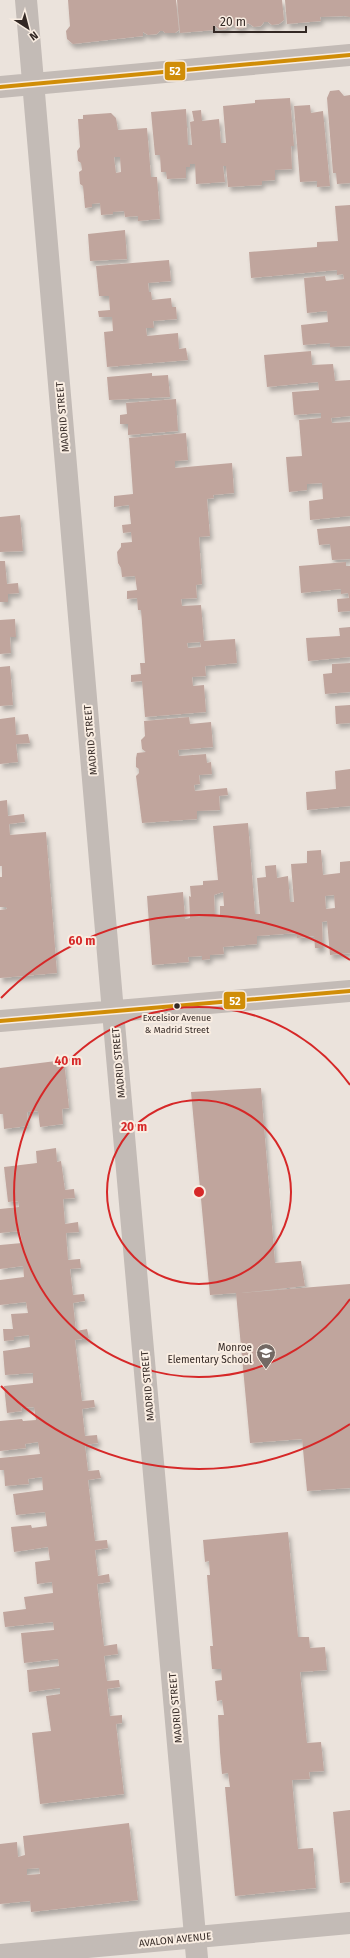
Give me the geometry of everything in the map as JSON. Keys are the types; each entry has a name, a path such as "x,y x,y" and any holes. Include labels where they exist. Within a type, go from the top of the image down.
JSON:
{"street":[{"name":"MADRID STREET","path":"26,0 113,1012 197,1958"},
{"path":"0,87 350,55"},
{"path":"0,1021 350,991"},
{"name":"AVALON AVENUE","path":"0,1955 350,1923"}],"building":[{"path":"68,0 176,0 179,30 175,33 165,33 160,31 157,34 148,35 143,32 143,36 73,44 67,39 66,31 70,26"},
{"path":"177,0 282,0 284,20 279,24 272,25 268,22 264,22 261,26 254,27 248,23 243,28 237,29 233,24 230,24 226,29 220,30 214,25 214,30 180,33"},
{"path":"285,0 350,0 350,17 320,17 321,21 287,24"},
{"path":"339,90 344,96 350,95 350,183 337,184 336,173 333,173 327,98 330,91"},
{"path":"290,98 294,146 291,146 292,169 275,170 275,180 262,181 262,185 228,187 226,166 223,166 225,182 196,184 195,164 190,164 190,167 186,167 186,178 167,179 166,172 161,172 160,155 155,155 151,112 186,109 188,145 192,145 190,122 194,121 192,111 201,110 202,121 219,119 221,143 226,143 223,106 255,103 255,100"},
{"path":"310,105 311,113 323,111 330,186 317,187 317,181 300,182 294,106"},
{"path":"111,113 116,118 118,130 147,128 151,177 157,177 160,219 138,221 138,216 125,217 124,211 101,215 100,203 92,204 92,207 85,208 83,186 80,184 79,172 82,170 81,163 78,161 77,151 80,147 78,119 83,119 83,115","holes":["114,157 120,157 121,172 116,173"]},
{"path":"350,205 350,346 330,347 330,343 303,345 301,325 328,322 327,311 307,313 304,278 325,276 326,281 344,279 343,274 337,275 337,270 251,278 249,252 317,247 317,242 338,241 335,206"},
{"path":"125,230 127,259 90,261 88,234"},
{"path":"169,260 171,281 148,283 149,292 151,292 152,300 171,298 172,307 176,307 177,319 153,321 154,328 146,328 147,336 178,333 179,349 186,348 188,360 107,367 104,332 113,331 112,317 99,317 98,311 110,310 109,296 99,296 96,266"},
{"path":"311,351 312,365 333,364 335,381 350,380 350,416 331,418 332,423 350,422 350,516 310,520 309,501 323,499 322,483 307,484 307,490 289,492 286,457 302,456 299,420 321,418 321,413 294,415 292,392 319,390 318,382 267,387 264,355"},
{"path":"152,373 152,376 168,375 170,397 109,400 107,377"},
{"path":"176,399 178,431 128,435 128,424 120,424 120,415 127,414 126,403"},
{"path":"186,433 188,460 175,461 175,468 232,463 234,493 213,495 214,498 207,499 210,536 199,537 202,584 196,585 197,598 181,599 182,606 201,605 204,641 235,639 237,663 205,666 206,676 192,677 193,686 204,685 206,712 145,717 142,681 131,682 131,675 141,674 140,663 145,663 141,610 138,610 137,598 127,599 127,591 137,590 135,576 122,577 121,568 118,563 117,552 121,547 121,543 132,542 131,532 123,533 122,525 131,524 129,505 114,507 114,496 133,494 129,438","holes":["200,642 201,647 188,648 187,643"]},
{"path":"20,515 23,551 0,552 0,517"},
{"path":"350,526 350,559 332,560 330,544 319,545 317,529"},
{"path":"0,561 5,561 7,584 18,583 19,593 8,594 8,602 0,602"},
{"path":"346,562 346,566 350,566 350,611 338,612 337,599 349,598 348,593 341,594 341,589 301,593 299,566"},
{"path":"15,619 16,637 10,637 11,653 0,654 0,620"},
{"path":"350,627 350,657 308,661 306,638 340,636 339,628"},
{"path":"350,663 350,692 325,694 323,674 332,673 332,664"},
{"path":"10,666 13,705 0,706 0,667"},
{"path":"350,705 350,723 336,724 335,706"},
{"path":"15,717 16,735 28,734 30,743 16,744 18,762 0,764 0,719"},
{"path":"189,717 190,724 211,722 213,747 178,750 179,756 206,754 207,763 211,762 212,774 199,775 200,784 194,785 195,791 227,788 228,795 219,796 220,810 197,811 197,819 142,823 136,776 139,773 139,769 136,767 136,758 137,753 146,752 142,749 141,740 145,736 144,721"},
{"path":"350,769 350,806 307,810 306,792 336,789 335,771"},
{"path":"7,800 8,816 24,814 25,822 9,824 10,835 46,832 57,973 0,978 0,910 7,909 6,907 0,907 0,877 2,877 2,866 0,866 0,801"},
{"path":"248,823 255,914 260,914 257,878 266,877 265,866 276,865 277,878 288,876 290,902 294,902 291,864 307,863 307,851 321,850 323,875 340,873 340,862 350,861 350,953 330,955 327,921 322,922 323,948 315,948 314,936 297,938 297,933 257,936 257,944 223,947 224,954 210,955 210,959 202,960 202,956 188,957 189,962 152,965 147,896 183,892 185,919 190,918 190,886 203,885 203,881 218,880 213,826","holes":["223,892 224,906 220,906 220,915 215,916 214,895","334,895 335,908 326,909 325,896"]},
{"path":"64,1060 69,1108 62,1109 63,1124 40,1127 38,1111 27,1112 28,1126 4,1129 3,1114 0,1114 0,1068"},
{"path":"261,1088 275,1263 301,1261 305,1286 241,1293 350,1284 350,1488 307,1491 302,1439 250,1443 236,1293 210,1295 191,1092"},
{"path":"56,1148 57,1162 61,1161 65,1190 74,1189 75,1198 63,1199 65,1224 78,1222 79,1232 66,1233 68,1260 80,1259 81,1268 70,1269 73,1295 84,1294 85,1301 73,1303 76,1331 87,1329 89,1338 75,1340 82,1401 94,1400 95,1407 82,1409 85,1436 97,1435 98,1443 85,1445 88,1471 99,1470 101,1478 88,1480 95,1541 107,1540 108,1548 95,1550 98,1576 109,1574 110,1582 97,1584 104,1646 117,1644 118,1654 104,1656 107,1681 119,1680 120,1687 107,1689 110,1716 122,1715 122,1723 116,1724 124,1794 40,1804 32,1733 51,1731 46,1696 60,1694 60,1688 29,1692 27,1670 59,1666 58,1659 24,1663 21,1633 54,1630 53,1622 5,1627 3,1612 26,1609 24,1597 53,1593 52,1582 37,1584 35,1562 50,1560 48,1547 14,1552 11,1527 31,1525 32,1528 47,1526 45,1512 16,1515 13,1494 43,1490 42,1477 28,1479 29,1484 5,1486 4,1470 0,1470 0,1458 40,1454 38,1442 25,1444 26,1448 0,1451 0,1421 22,1419 23,1421 36,1420 34,1407 21,1408 22,1411 7,1413 4,1386 33,1383 33,1373 5,1375 3,1351 30,1347 29,1335 14,1337 14,1340 4,1341 3,1329 13,1329 11,1314 28,1313 26,1302 0,1305 0,1280 24,1277 23,1266 0,1269 0,1245 22,1243 20,1231 0,1233 0,1209 19,1207 18,1201 8,1202 4,1167 37,1163 36,1151"},
{"path":"288,1532 298,1637 309,1637 310,1648 325,1647 327,1670 300,1672 307,1743 321,1742 324,1771 309,1772 310,1779 292,1780 298,1849 313,1848 316,1888 235,1896 225,1787 230,1787 228,1773 222,1774 220,1752 218,1715 224,1715 222,1700 217,1701 215,1681 222,1680 221,1669 212,1669 210,1646 213,1646 207,1575 210,1575 209,1561 205,1562 203,1540"},
{"path":"350,1810 350,1882 340,1883 333,1812"},
{"path":"129,1823 138,1900 31,1912 30,1901 0,1904 0,1844 17,1842 18,1857 25,1855 23,1836","holes":["39,1868 40,1874 27,1875 27,1869"]}],"transit line":[{"name":"52","path":"0,87 350,55"},
{"name":"52","path":"0,1021 350,991"}],"place":[{"name":"Excelsior Avenue & Madrid Street","path":"177,1006"},
{"name":"Monroe Elementary School","path":"266,1370"}]}
